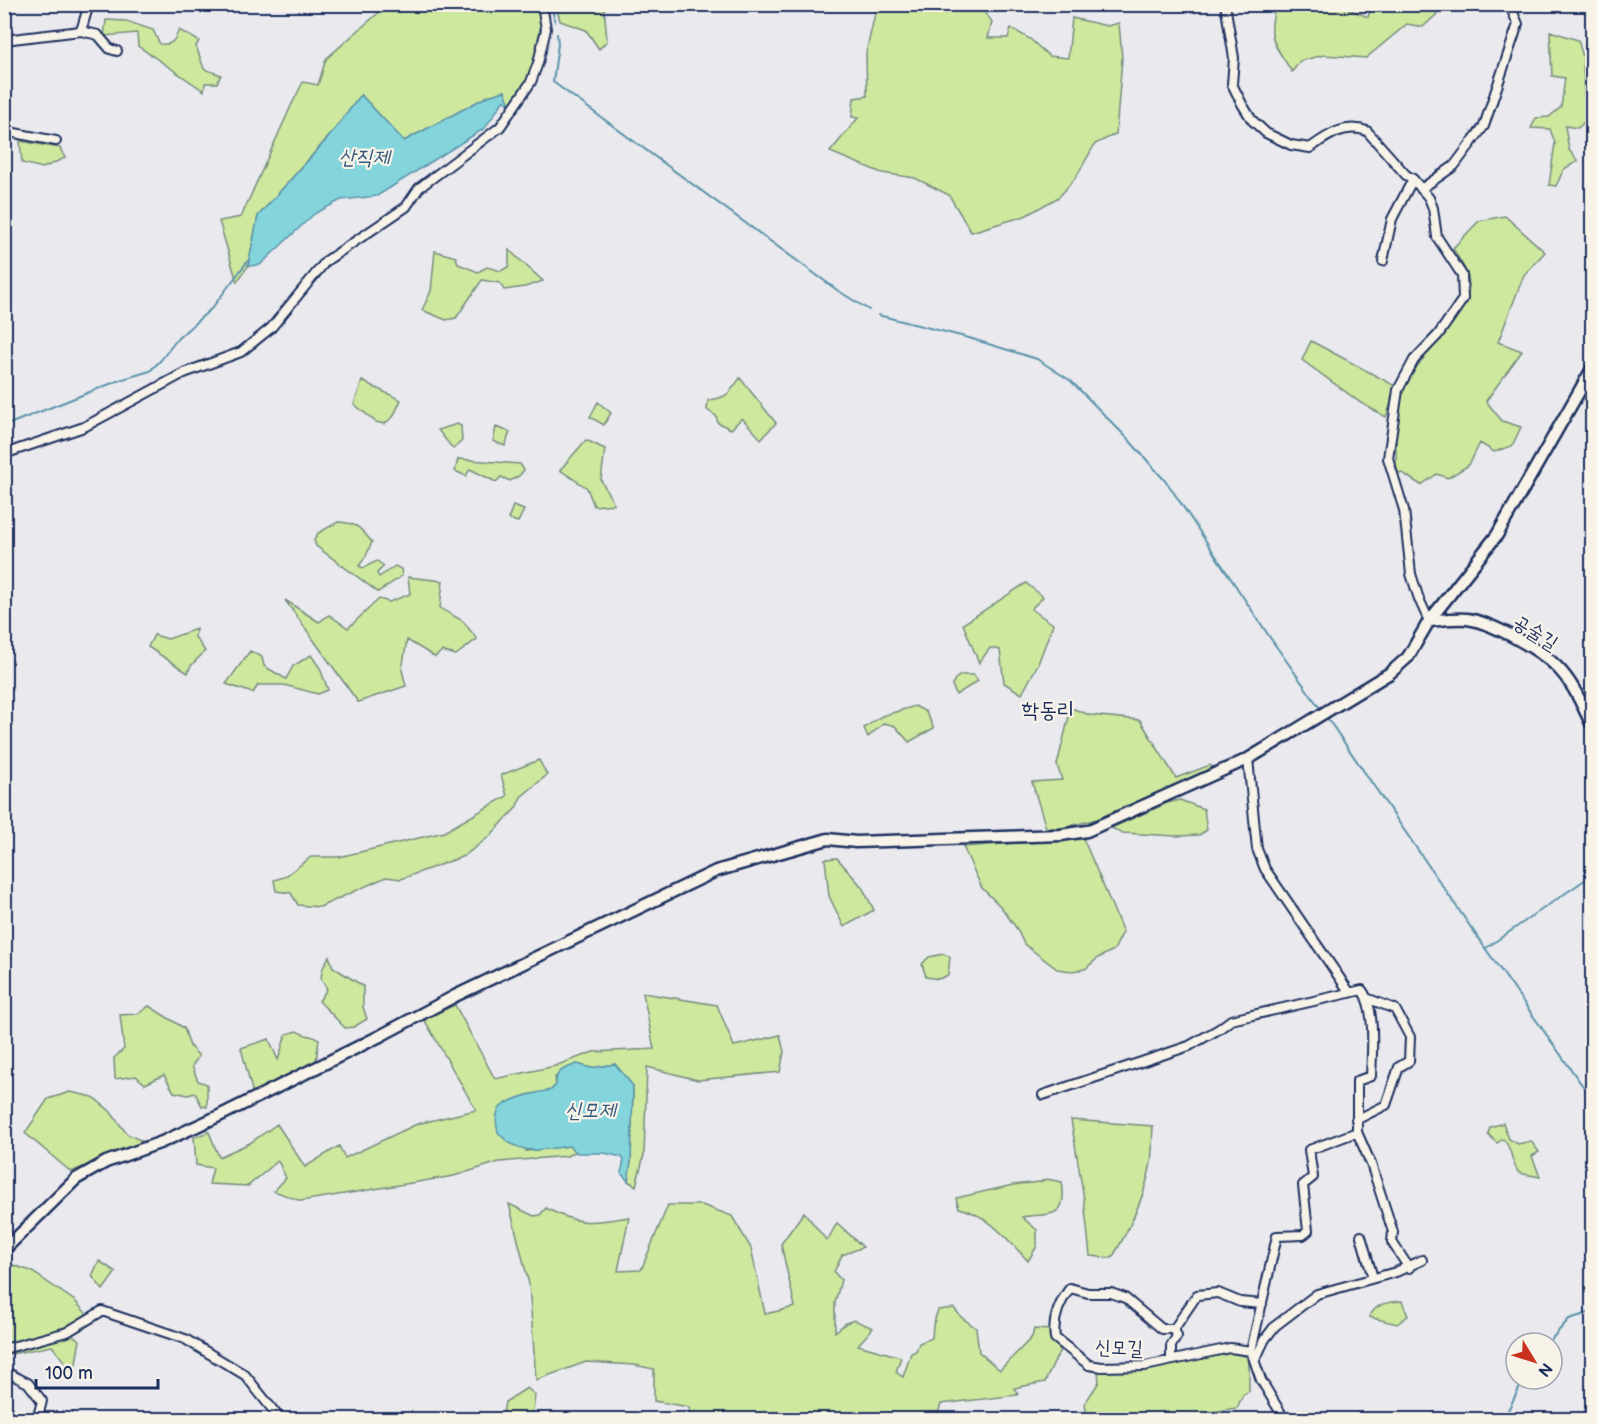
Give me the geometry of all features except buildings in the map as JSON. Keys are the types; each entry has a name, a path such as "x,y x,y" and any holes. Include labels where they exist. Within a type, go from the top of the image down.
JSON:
{"street":[{"path":"81,31 89,4"},
{"path":"4,454 84,427 184,373 241,352 272,328 326,261 406,207 419,188 500,127 531,82 538,63 546,29 542,4"},
{"path":"1225,4 1233,58 1232,84 1252,120 1266,133 1291,145 1310,148 1338,130 1359,128 1367,131 1429,198 1433,208 1437,237 1462,275 1462,299 1438,335 1414,360 1398,390 1388,458 1404,510 1411,574 1419,599 1430,621"},
{"path":"1421,189 1454,166 1484,126 1518,24 1509,4"},
{"path":"4,40 81,31 98,35 110,49 117,51"},
{"path":"4,131 56,141"},
{"path":"1383,261 1392,219 1413,179"},
{"path":"4,1250 76,1179 106,1162 162,1142 221,1115 380,1036 454,996 716,871 828,839 856,843 1061,835 1087,831 1248,759 1390,673 1408,657 1430,621 1497,535 1593,369"},
{"name":"공술길","path":"1430,621 1466,619 1489,625 1536,651 1556,665 1572,685 1593,725"},
{"path":"1248,759 1257,849 1265,869 1350,993"},
{"path":"1043,1095 1189,1046 1231,1020 1362,990 1369,999 1395,1009 1410,1037 1409,1061 1399,1067 1386,1105 1356,1120"},
{"path":"1369,999 1373,1045 1371,1076 1358,1081 1357,1132 1371,1164 1393,1232 1392,1242 1409,1268"},
{"path":"1285,1419 1261,1380 1251,1351 1277,1236 1303,1235 1308,1231 1303,1185 1312,1177 1309,1150 1357,1132"},
{"path":"1361,1236 1373,1278"},
{"path":"1256,1360 1265,1339 1275,1326 1317,1294 1409,1268 1422,1260"},
{"name":"신모길","path":"1174,1329 1162,1329 1125,1298 1118,1295 1088,1293 1070,1288 1057,1311 1053,1326 1055,1338 1089,1365 1145,1365 1230,1348 1251,1351"},
{"path":"1171,1359 1171,1346 1177,1336 1174,1329 1197,1295 1218,1293 1240,1302 1262,1304"},
{"path":"4,1349 68,1332 102,1311 185,1339 245,1375 281,1419"},
{"path":"4,1371 28,1383 42,1401 37,1419"}],"green space":[{"path":"1276,4 1339,5 1368,17 1372,5 1441,5 1436,15 1423,27 1407,24 1366,58 1324,55 1300,61 1292,72 1276,47 1272,34"},
{"path":"412,5 536,5 541,25 529,79 510,105 504,91 488,96 404,141 361,95 331,134 258,216 248,266 237,282 219,221 241,217 303,82 318,85 326,59 385,7 412,9"},
{"path":"556,5 604,5 607,41 599,49 586,30 560,21"},
{"path":"877,5 965,5 966,12 981,11 992,22 988,38 1008,38 1011,28 1030,39 1049,56 1068,58 1072,18 1107,26 1119,23 1122,58 1116,134 1095,144 1076,177 1059,197 1025,216 971,232 949,195 915,178 882,173 830,152 858,118 852,117 854,98 867,96 866,53"},
{"path":"106,20 126,21 153,30 160,44 173,42 179,30 199,41 196,46 204,69 221,75 217,83 205,83 204,91 138,46 137,33 104,36"},
{"path":"1550,31 1578,40 1583,57 1584,94 1591,115 1578,128 1565,126 1569,150 1578,161 1564,169 1556,186 1549,185 1555,143 1550,129 1531,128 1536,118 1549,117 1561,107 1565,78 1552,76"},
{"path":"20,141 60,148 65,158 43,168 22,163"},
{"path":"1505,216 1545,252 1524,275 1498,342 1522,351 1486,401 1502,421 1521,427 1512,446 1494,452 1480,443 1469,465 1448,478 1437,474 1421,485 1397,472 1396,431 1404,390 1410,376 1455,320 1468,292 1468,277 1453,248 1479,221"},
{"path":"509,250 543,281 504,290 500,283 482,280 456,318 446,320 422,310 431,291 435,251 456,257 458,264 478,272 487,267 501,271 509,266"},
{"path":"1311,341 1397,387 1386,417 1361,403 1302,360"},
{"path":"740,378 776,423 761,439 742,418 731,429 718,423 716,416 707,410 708,400 727,394"},
{"path":"362,381 401,400 393,417 384,424 376,422 354,404"},
{"path":"598,402 611,413 604,425 590,417"},
{"path":"457,424 461,426 462,441 453,449 438,430"},
{"path":"496,427 510,432 505,446 493,441"},
{"path":"586,440 605,449 601,480 614,504 594,506 587,488 560,470"},
{"path":"458,459 520,464 524,470 510,481 501,477 496,482 470,469 466,476 455,471"},
{"path":"513,506 524,510 518,522 508,519"},
{"path":"338,522 358,527 372,542 359,566 363,568 377,561 384,566 377,573 379,577 395,566 401,569 402,576 378,592 316,546 314,540 318,533"},
{"path":"408,577 443,581 440,608 463,621 477,639 456,655 442,651 435,657 407,640 402,670 406,686 358,702 285,600 319,622 329,615 348,628 379,599 389,602 410,594"},
{"path":"1026,583 1043,597 1031,609 1053,624 1038,664 1022,694 1004,683 1000,650 990,648 979,663 963,624"},
{"path":"196,629 195,637 205,651 190,667 188,673 148,647 154,635 168,639"},
{"path":"250,651 262,657 264,666 286,679 293,666 311,655 320,668 328,690 318,694 284,685 258,685 253,693 226,684"},
{"path":"961,675 974,675 978,681 956,695 952,685"},
{"path":"915,706 926,712 934,728 909,742 895,726 884,723 868,737 864,728 882,716"},
{"path":"1071,708 1090,715 1140,720 1176,778 1210,765 1215,768 1208,776 1101,818 1062,828 1046,828 1032,782 1062,780 1057,765"},
{"path":"539,760 547,775 521,797 516,808 490,836 464,856 401,879 386,877 320,907 298,905 291,893 276,891 274,880 284,877 311,857 339,857 444,832 507,796 501,775"},
{"path":"1180,800 1204,809 1207,830 1199,835 1176,836 1123,833 1111,828 1167,803"},
{"path":"1083,838 1123,932 1114,950 1098,958 1085,969 1072,971 1057,969 1024,944 1017,929 1001,907 982,888 963,847"},
{"path":"837,858 862,887 874,910 844,927 829,896 825,859"},
{"path":"944,954 950,957 948,975 939,979 926,977 922,964 929,957"},
{"path":"329,956 333,967 363,986 363,1007 367,1019 354,1027 345,1028 319,1001 327,989 321,979 322,970"},
{"path":"643,993 717,1005 734,1046 780,1035 784,1052 780,1072 698,1080 647,1067 644,1155 636,1186 628,1181 631,1161 633,1086 615,1064 591,1068 577,1064 555,1077 556,1085 549,1092 526,1151 569,1146 575,1152 567,1156 499,1162 454,1176 301,1201 274,1191 286,1178 278,1161 248,1186 209,1184 213,1168 196,1165 194,1137 209,1132 219,1157 250,1143 277,1124 305,1167 339,1146 345,1158 417,1124 476,1110 424,1019 455,1005 495,1079 555,1066 593,1052 654,1049"},
{"path":"149,1006 184,1028 190,1046 199,1056 192,1066 198,1081 207,1084 207,1107 202,1106 195,1093 188,1095 174,1092 164,1075 145,1084 136,1076 115,1079 114,1058 124,1049 120,1015 138,1014"},
{"path":"297,1031 319,1039 316,1061 253,1094 241,1048 269,1039 278,1060 286,1034"},
{"path":"70,1092 93,1097 110,1111 127,1134 144,1142 71,1172 25,1133 48,1099"},
{"path":"1071,1120 1153,1126 1151,1163 1144,1192 1130,1226 1112,1258 1090,1256 1084,1199"},
{"path":"1503,1123 1509,1139 1518,1144 1531,1141 1539,1152 1532,1156 1540,1177 1519,1173 1503,1139 1497,1143 1488,1134 1490,1127"},
{"path":"1046,1179 1062,1182 1062,1203 1055,1212 1022,1217 1037,1230 1037,1246 1028,1261 1005,1236 988,1222 970,1211 959,1208 956,1198 1013,1185 1040,1182"},
{"path":"509,1204 534,1216 540,1215 546,1208 568,1218 586,1222 629,1217 618,1271 641,1270 668,1205 702,1205 732,1216 751,1248 765,1314 795,1307 781,1244 804,1212 827,1241 837,1223 863,1247 842,1255 834,1272 841,1280 835,1303 835,1332 854,1320 873,1328 858,1345 901,1357 896,1372 903,1377 911,1353 916,1351 919,1343 932,1338 938,1310 954,1308 961,1317 976,1328 979,1352 1000,1370 1032,1337 1034,1329 1052,1330 1051,1337 1060,1350 1045,1382 1014,1388 1018,1395 941,1404 936,1419 715,1419 690,1414 689,1407 654,1401 654,1369 634,1365 586,1362 536,1380 529,1284"},
{"path":"99,1261 116,1272 103,1290 92,1276"},
{"path":"4,1262 31,1271 75,1301 94,1322 72,1335 80,1340 74,1374 52,1346 11,1354 5,1353"},
{"path":"1402,1301 1408,1316 1397,1324 1369,1317 1383,1304"},
{"path":"1230,1353 1246,1356 1249,1366 1249,1391 1243,1395 1237,1408 1181,1417 1181,1419 1087,1419 1085,1403 1099,1382 1098,1371 1148,1368"},
{"path":"527,1388 535,1395 533,1412 518,1419 503,1414 505,1402"}],"water":[{"name":"산직제","path":"505,91 510,105 504,100 485,128 377,196 341,200 314,214 260,265 248,266 258,216 328,138 361,95 404,141 488,96"},
{"name":"신모제","path":"577,1064 591,1068 615,1064 633,1086 631,1161 628,1181 621,1173 624,1160 622,1157 604,1153 577,1153 569,1146 530,1150 514,1145 498,1132 496,1123 498,1110 504,1104 517,1098 551,1090 556,1085 559,1073"}],"waterway":[{"path":"419,4 421,7 422,4"},
{"path":"551,4 555,22"},
{"path":"557,34 558,44 553,82 837,290 869,310"},
{"path":"4,426 120,380 150,371 178,338 212,308 250,258"},
{"path":"878,315 969,338 1037,359 1071,381 1168,484 1319,707"},
{"path":"1328,719 1592,1099"},
{"path":"1486,948 1592,875"},
{"path":"1558,1331 1569,1319 1592,1312"},
{"path":"1503,1420 1518,1391"}],"district":[{"name":"학동리","path":"1048,709"}]}
